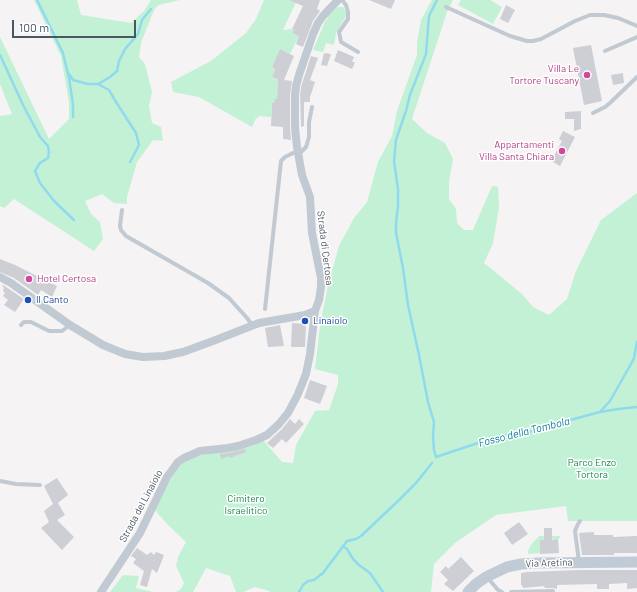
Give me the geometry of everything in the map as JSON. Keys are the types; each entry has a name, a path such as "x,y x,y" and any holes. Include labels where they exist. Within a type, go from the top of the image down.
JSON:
{"main road":[{"name":"Via Aretina","path":"468,592 486,576 507,567 526,563 637,562"}],"street":[{"name":"Strada di Certosa","path":"315,311 320,296 321,278 312,233 310,197 302,175 298,154 294,122 295,96 297,81 313,34 323,16 338,0"},
{"path":"0,277 11,283 70,325 107,347 131,355 149,357 183,352 252,326 265,322 304,315 315,311"},
{"name":"Strada del Linaiolo","path":"101,592 140,533 167,477 178,462 200,451 228,448 256,440 267,435 288,413 306,374 315,311"}],"lane":[{"path":"342,0 348,12 348,19 339,32 341,42 358,52"},
{"path":"446,7 510,36 527,41 541,39 574,21 590,15 604,15 618,18 637,26"},
{"path":"605,51 637,37"},
{"path":"593,113 610,103 637,77"},
{"path":"265,309 281,161 293,153 298,154 306,147 309,137 309,122 312,106"},
{"path":"122,210 120,226 121,230 126,236 229,298 247,318 252,326"},
{"path":"20,325 24,322 31,322 49,331 62,331 70,325"},
{"path":"0,481 16,484 40,485"},
{"path":"579,563 575,531 580,521"},
{"path":"486,576 498,590 502,592"},
{"path":"511,592 553,591"}],"green space":[{"path":"34,0 77,0 81,15 131,23 144,11 151,0 180,0 158,5 154,10 141,43 139,57 145,64 152,92 149,106 152,123 161,127 163,141 153,140 137,162 127,197 127,204 114,203 102,194 85,201 91,214 100,222 103,239 94,251 14,199 4,208 0,206 0,116 12,114 0,84 0,37 49,139 69,119 69,102 61,56"},
{"path":"264,0 297,0 283,30 292,29 294,30 292,33 299,36 290,54 280,49 272,67 275,69 272,77 278,79 277,99 275,99 274,103 272,103 271,117 258,116 252,127 199,97 173,92 171,82 211,61 246,33 256,19"},
{"path":"432,0 453,0 447,12 412,119 427,133 445,143 453,159 449,182 449,199 456,209 457,223 464,230 473,230 492,186 498,187 499,208 493,243 484,263 522,294 533,307 549,315 567,299 576,271 601,220 637,193 637,521 568,521 566,506 496,515 455,543 434,564 431,592 270,592 255,587 243,592 236,592 230,576 206,568 193,592 176,592 181,589 184,583 176,566 178,557 186,542 155,510 162,493 182,464 191,458 263,440 282,462 293,463 296,445 315,411 329,410 338,384 338,375 315,369 320,326 328,285 339,246 354,218 367,202 378,162 392,136 397,111 417,55 417,42 421,20"},
{"path":"461,0 490,0 502,7 493,24 458,5"},
{"path":"338,7 343,7 346,12 346,16 336,33 334,45 326,43 323,52 313,50 325,22 331,13"},
{"path":"539,536 561,536 558,539 540,540 540,553 528,554 531,545"},
{"path":"123,575 139,576 136,588 153,592 110,592"}],"building":[{"path":"289,0 320,0 317,9 320,11 313,21 303,47 296,44 299,36 292,33 294,30 292,29 303,6"},
{"path":"369,0 395,0 391,9"},
{"path":"506,5 515,10 508,23 500,19"},
{"name":"Villa Le Tortore Tuscany","path":"591,45 602,101 584,105 573,48"},
{"path":"280,49 294,56 284,80 292,81 290,95 291,140 283,139 283,127 271,126 272,103 274,103 275,99 277,99 278,79 272,77 275,69 272,67"},
{"path":"338,50 354,57 352,62 355,62 352,69 334,61"},
{"path":"324,53 331,54 327,66 321,65"},
{"path":"311,56 318,58 310,80 315,82 310,97 310,102 304,102 304,126 301,127 301,87"},
{"path":"623,73 624,83 613,85 611,75"},
{"path":"581,111 581,129 574,131 574,119 565,119 565,112"},
{"name":"Appartamenti Villa Santa Chiara","path":"563,131 575,137 560,166 551,161 562,141 559,139"},
{"name":"Hotel Certosa","path":"0,259 57,286 52,297 41,290 38,295 14,278 0,272"},
{"path":"3,285 24,299 15,312 4,305 8,300 3,296 5,293 3,291"},
{"path":"292,323 306,324 305,347 291,347"},
{"path":"280,325 284,346 268,347 265,328"},
{"path":"310,380 327,386 320,404 304,398"},
{"path":"290,419 295,424 299,419 304,424 286,443 282,439 273,448 267,443"},
{"path":"245,449 246,452 230,458 229,456 221,459 220,454"},
{"path":"57,478 68,495 58,503 65,515 57,520 74,537 62,550 41,528 49,522 44,511 53,504 44,486"},
{"path":"519,522 528,534 512,545 504,533"},
{"path":"544,528 552,528 552,540 558,539 559,553 540,554 540,540 544,540"},
{"path":"594,532 594,535 613,535 613,537 637,536 637,553 582,555 579,533"},
{"path":"137,548 147,555 151,552 154,555 156,552 164,555 157,573 152,569 147,587 140,585 144,571 133,563 136,559 131,556"},
{"path":"461,557 474,571 453,591 444,584 448,580 440,572 446,566 448,569"},
{"path":"581,570 637,570 637,588 627,589 627,583 609,584 609,589 597,589 597,584 557,585 557,589 545,588 544,586 523,588 521,585 521,573"}],"waterway":[{"path":"37,0 63,53 69,78 73,104 73,117"},
{"path":"437,0 429,16 426,54 410,95 396,140 394,161 398,189 396,233 408,305 428,402 434,422 433,436 436,457 499,436 526,433 600,412 637,407"},
{"path":"67,71 73,80 88,84 98,84 110,77 117,71 119,61 125,49 138,34 142,20 151,9"},
{"path":"0,55 23,105 40,137 48,146 48,158 40,163 35,171 40,183 54,201 74,220"},
{"path":"98,84 109,90 136,133 139,145 130,162"},
{"path":"600,412 610,401 631,364 634,358 637,342"},
{"name":"Fosso della Tombola","path":"299,592 303,585 308,581 314,580 323,573 347,541 361,536 398,501 416,483 432,463"},
{"path":"343,546 347,549 353,559 370,573 383,592"}],"place":[{"name":"Villa Le Tortore Tuscany","path":"587,75"},
{"name":"Appartamenti Villa Santa Chiara","path":"562,151"},
{"name":"Hotel Certosa","path":"29,279"},
{"name":"Il Canto","path":"28,300"},
{"name":"Linaiolo","path":"305,321"}],"park label":[{"name":"Parco Enzo Tortora","path":"592,468"},
{"name":"Cimitero Israelitico","path":"246,504"}]}
